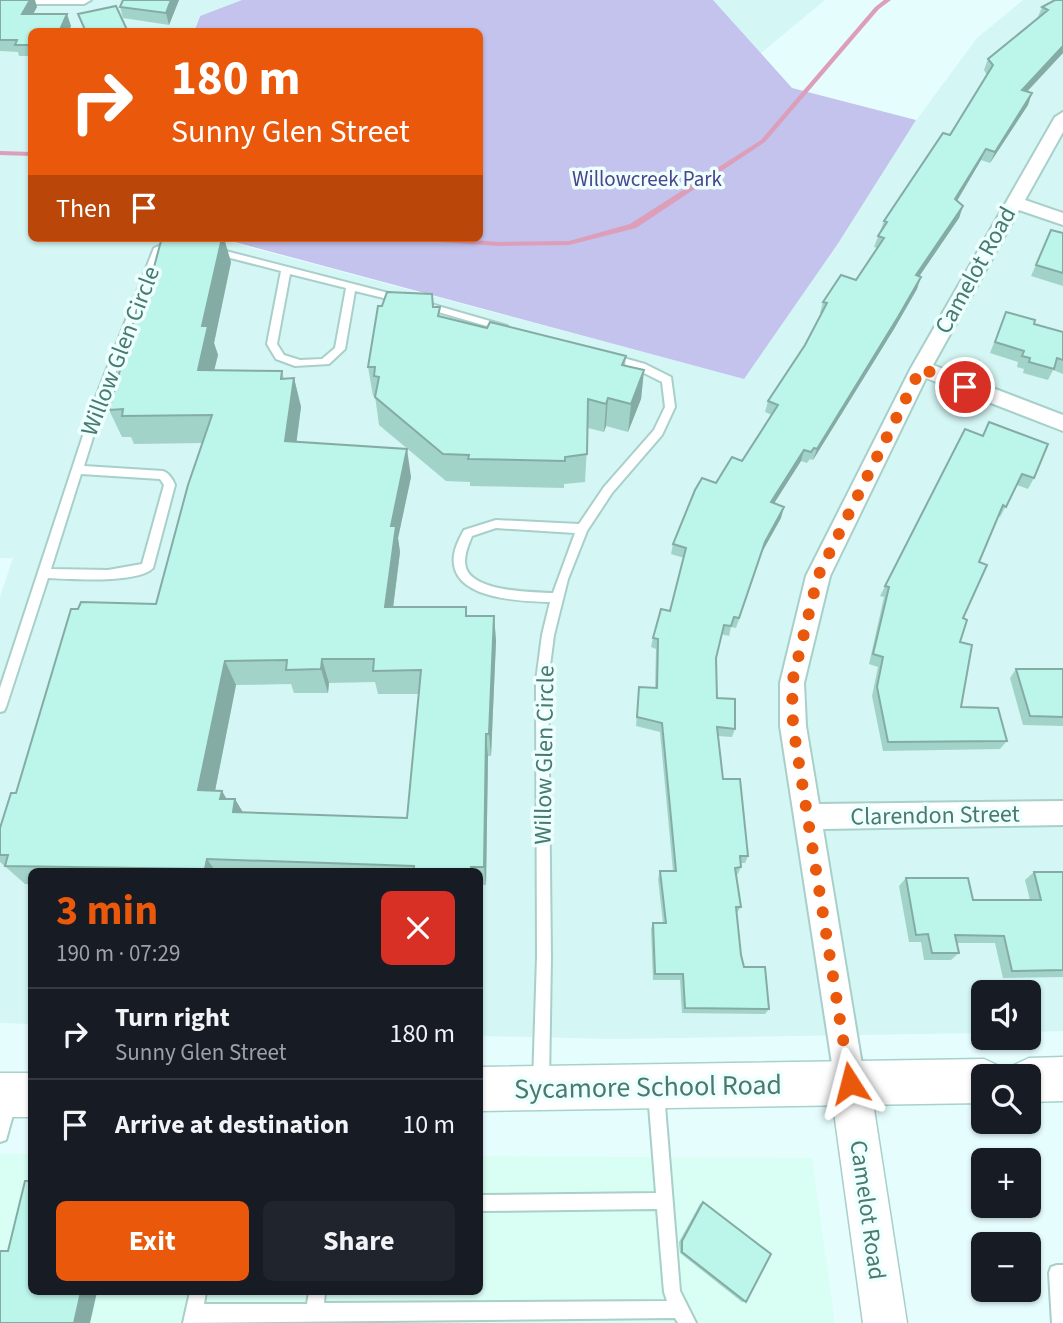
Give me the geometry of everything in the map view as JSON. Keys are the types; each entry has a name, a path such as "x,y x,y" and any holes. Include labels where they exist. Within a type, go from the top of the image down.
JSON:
{"main road":[{"path":"1041,1080 1063,1079"},
{"name":"Sycamore School Road","path":"483,1089 971,1081"}],"street":[{"path":"7,0 84,0"},
{"name":"Camelot Road","path":"885,1323 793,726 792,683 818,576 921,368 1063,117"},
{"path":"1013,202 1063,219"},
{"path":"921,368 1063,423"},
{"name":"Clarendon Street","path":"807,817 1063,813"}],"lane":[{"name":"Willow Glen Circle","path":"0,707 99,402 159,248 165,244 184,243"},
{"path":"196,246 523,333"},
{"path":"286,269 272,344 280,357 299,364 325,362 340,349 351,286"},
{"name":"Willow Glen Circle","path":"541,1088 544,957 542,681 557,598 582,529 608,490 658,432 670,407 667,380 659,374 602,356"},
{"path":"43,573 108,575 147,568 170,485 163,475 76,470"},
{"path":"557,598 486,592 471,584 461,570 461,545 468,533 496,524 582,529"},
{"path":"197,1295 193,1318 315,1312 684,1316 673,1292 656,1086"},
{"path":"483,1203 665,1201"},
{"path":"1061,1323 1057,1273 1063,1273"},
{"path":"315,1312 317,1295"}],"shaded area":[{"path":"0,0 242,0 199,16 195,28 28,28 28,242 230,242 744,379 837,245 898,145 977,38 1023,0 1063,0 1063,1031 1041,1032 1041,980 971,980 971,1033 615,1039 483,1036 483,868 28,868 28,1024 0,1023 0,597 13,558 0,558"},
{"path":"713,0 825,0 760,54"},
{"path":"0,1154 28,1154 28,1295 483,1295 483,1156 812,1158 835,1323 0,1323"}],"green space":[{"name":"Willowcreek Park","path":"242,0 713,0 792,88 916,120 837,245 744,379 235,242 483,242 483,28 196,28 200,16"}],"building":[{"path":"0,0 30,0 22,14 67,14 61,28 28,28 28,45 15,45 17,40 0,40"},
{"path":"123,0 171,0 166,13 120,7"},
{"path":"1055,0 1063,0 1063,46 1022,90 1032,93 995,152 986,149 955,199 963,206 916,275 921,277 898,317 817,449 814,448 811,452 804,450 771,502 784,507 765,542 739,618 734,617 731,626 724,625 716,658 717,698 735,699 735,729 717,727 723,779 740,779 748,856 740,856 741,867 735,868 741,907 736,907 741,955 744,967 765,967 769,1009 685,1008 683,974 655,974 653,923 666,923 660,871 676,871 662,723 637,717 639,687 657,688 658,639 653,638 661,609 670,611 686,548 673,544 702,478 716,483 732,457 742,461 778,405 768,401 805,345 827,303 823,302 841,275 856,280 884,238 878,236 887,222 884,221 943,133 950,135 993,65 988,59 1048,10 1042,7"},
{"path":"116,6 126,28 84,28 78,14"},
{"path":"1051,230 1063,233 1063,273 1036,265"},
{"path":"161,242 221,242 202,326 208,326 198,370 282,371 281,379 294,378 285,441 407,449 391,526 396,526 385,607 466,607 466,616 494,616 489,734 486,734 484,867 414,868 207,859 205,868 5,866 8,855 0,855 0,828 11,793 16,793 71,609 78,609 81,602 156,604 188,485 212,415 122,416 123,409 109,410 138,305 144,304","holes":["322,659 374,659 373,671 421,670 407,818 233,812 235,799 220,799 222,791 198,790 225,661 287,660 286,670 321,669"]},
{"path":"387,292 432,294 433,307 440,307 438,316 487,328 490,322 626,356 622,365 644,370 631,404 608,398 606,404 588,399 587,454 565,457 565,461 468,459 469,455 443,454 375,397 379,377 374,376 375,367 368,367 378,306 382,306"},
{"path":"1006,312 1063,332 1063,360 1057,358 1054,369 1029,362 1030,358 1022,356 1024,351 995,342"},
{"path":"989,422 1048,444 1034,478 1022,474 1006,507 1003,505 979,562 987,565 963,618 967,620 960,642 972,645 961,707 998,708 1007,741 888,742 877,687 883,657 873,654 889,587 885,586 965,429 983,436"},
{"path":"1016,669 1063,669 1063,717 1030,716"},
{"path":"1034,872 1063,872 1063,970 1012,971 1004,936 955,935 959,953 932,953 928,934 916,935 906,878 968,878 973,900 1041,900"},
{"path":"25,1181 28,1181 28,1295 80,1295 74,1323 0,1323 0,1251 8,1251"},
{"path":"703,1202 771,1254 746,1302 682,1252 682,1241"}],"waterway":[{"path":"470,242 569,243 633,226 763,141 877,8 888,0"},
{"path":"0,153 28,154"}],"route":[{"path":"850,1083 793,726 792,683 818,576 921,368 965,387"}]}
